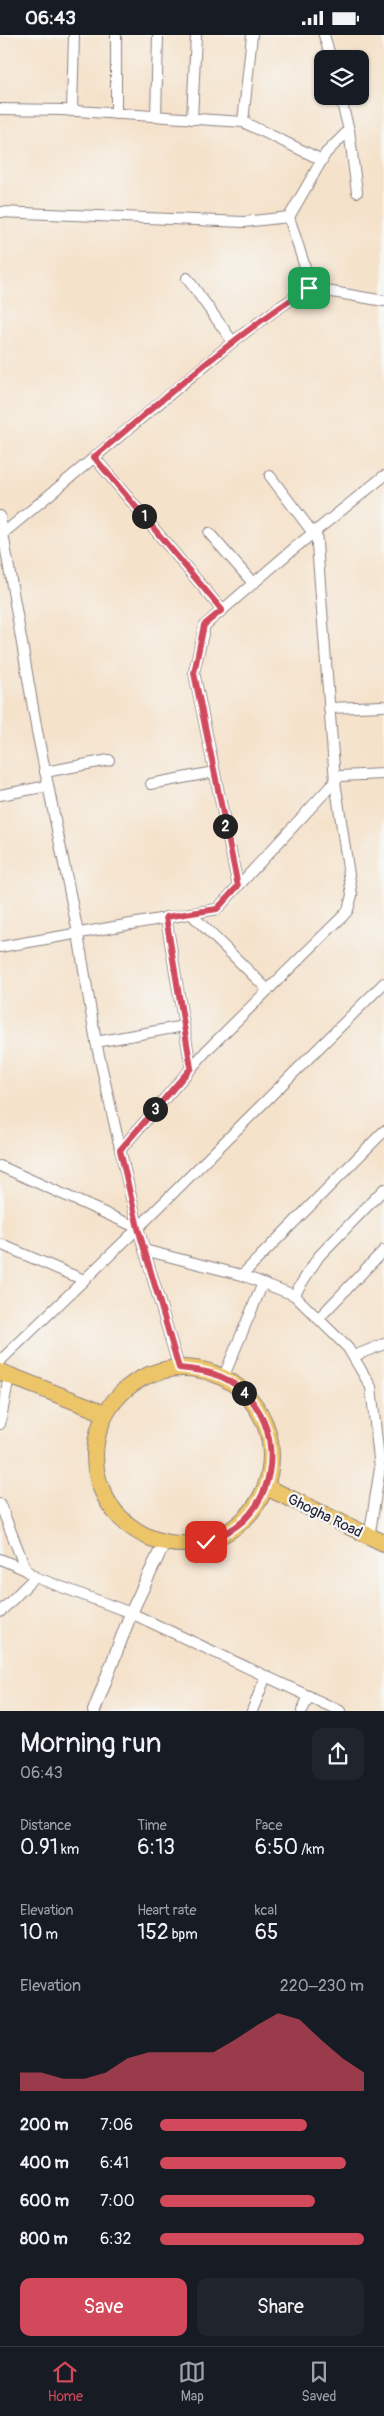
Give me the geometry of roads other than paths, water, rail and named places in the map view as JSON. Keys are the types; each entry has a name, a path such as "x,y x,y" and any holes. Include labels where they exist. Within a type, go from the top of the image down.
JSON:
{"main road":[{"path":"179,1368 208,1371 223,1378 234,1384 255,1404 268,1430 272,1459 266,1487 256,1506 247,1516 226,1534 199,1543 185,1545 164,1543 138,1533 117,1516 102,1493 94,1467 96,1439 106,1413 124,1390 150,1374 179,1368"},
{"path":"5,1374 106,1413"},
{"name":"Ghogha Road","path":"266,1487 377,1541"}],"street":[{"path":"72,111 74,35"},
{"path":"116,35 116,114"},
{"path":"156,117 158,35"},
{"path":"192,119 196,35"},
{"path":"243,122 252,35"},
{"path":"324,35 328,50"},
{"path":"342,105 349,130 357,192"},
{"path":"0,109 72,111 243,122 322,160"},
{"path":"312,289 289,217 322,160 349,130"},
{"path":"0,212 244,222 289,217"},
{"path":"186,278 233,342"},
{"path":"2,534 233,342 309,288 384,301"},
{"path":"94,457 222,610"},
{"path":"120,1150 191,1068 343,916 351,903 352,895 335,781 314,532 270,476"},
{"path":"238,886 194,673 204,625 384,476"},
{"path":"0,517 45,772 77,932 96,1042 138,1228 179,1368"},
{"path":"209,533 253,583"},
{"path":"329,707 383,706"},
{"path":"45,772 109,760"},
{"path":"151,784 214,772"},
{"path":"0,947 217,909 340,776 384,774"},
{"path":"0,795 48,786"},
{"path":"190,913 268,990"},
{"path":"166,917 191,1068"},
{"path":"0,1361 138,1228 384,983"},
{"path":"96,1042 184,1026"},
{"path":"242,1275 384,1131"},
{"path":"0,1166 138,1228"},
{"path":"294,1295 318,1257 384,1189"},
{"path":"0,1244 84,1280"},
{"path":"144,1250 242,1275 294,1295 348,1347 371,1387 380,1468 377,1541"},
{"path":"319,1318 384,1250"},
{"path":"223,1378 263,1283"},
{"path":"354,1356 384,1344"},
{"path":"0,1424 5,1374"},
{"path":"0,1504 26,1570"},
{"path":"94,1711 131,1613 164,1543"},
{"path":"0,1559 26,1570 35,1577 131,1613 340,1711"},
{"path":"0,1612 35,1577"},
{"path":"252,1711 266,1676"},
{"path":"302,1711 309,1697"}]}
